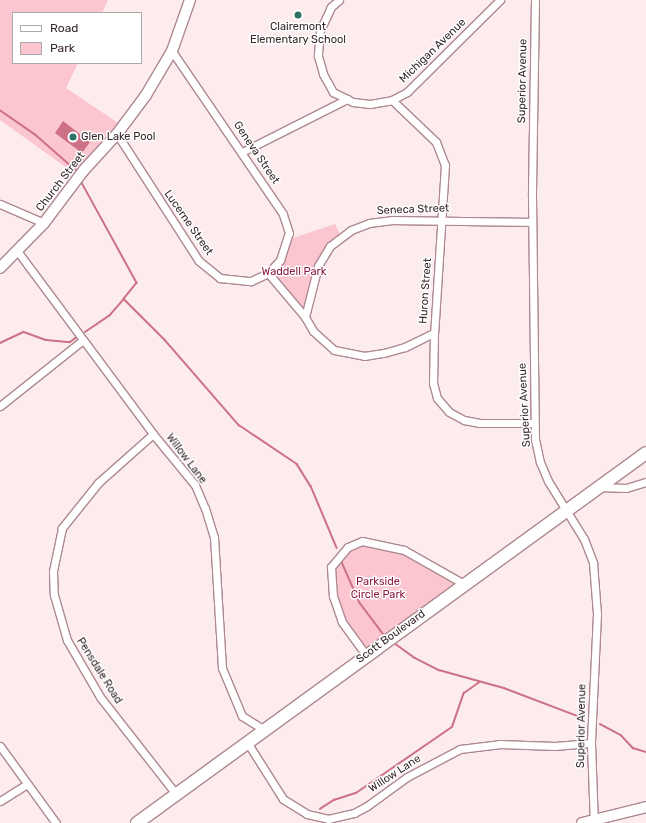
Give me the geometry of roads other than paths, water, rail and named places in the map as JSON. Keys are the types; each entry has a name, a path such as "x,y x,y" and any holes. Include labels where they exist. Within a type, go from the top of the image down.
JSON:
{"highway":[{"name":"Scott Boulevard","path":"137,823 366,655 646,453"}],"main road":[{"name":"Church Street","path":"0,268 18,252 44,223 84,170 117,134 146,95 172,51 190,0"},
{"path":"582,823 646,807"}],"street":[{"path":"339,0 323,21 318,44 318,56 323,74 333,92 347,99"},
{"name":"Michigan Avenue","path":"347,99 370,104 392,100 407,92 500,0"},
{"name":"Superior Avenue","path":"535,0 532,222 534,423 540,462 566,511 584,539 593,563 597,614 591,743 594,821"},
{"name":"Geneva Street","path":"172,51 276,203 289,232 280,260 268,274"},
{"path":"242,152 347,99"},
{"name":"Huron Street","path":"392,100 431,137 440,149 445,165 443,219 434,333 433,383 436,398 449,412 464,420 480,423 534,423"},
{"name":"Lucerne Street","path":"117,134 198,261 220,278 237,282 251,281 268,274"},
{"path":"0,204 44,223"},
{"name":"Seneca Street","path":"305,317 318,266 330,246 351,230 369,223 443,219 532,222"},
{"name":"Willow Lane","path":"18,252 153,434 194,485 205,508 214,537 222,668 242,716 264,730"},
{"path":"268,274 305,317 313,331 324,343 334,350 348,354 384,353 405,347 434,333"},
{"path":"0,406 83,340"},
{"name":"Pensdale Road","path":"153,434 98,484 62,528 53,571 54,595 67,640 96,691 176,794"},
{"path":"599,487 626,488 646,482"},
{"path":"366,655 342,622 333,596 331,566 348,547 362,541 404,550 464,584"},
{"name":"Willow Lane","path":"247,742 283,799 307,814 328,821 354,813 367,806 407,777 460,749 499,744 555,746 591,743"},
{"path":"0,746 56,823"},
{"path":"0,801 27,784"}],"waterway":[{"path":"0,110 36,135 78,172"},
{"path":"81,181 137,283 124,299 165,340 239,425 297,464 311,486 337,548"},
{"path":"85,332 110,315 124,299"},
{"path":"0,343 24,332 46,340 70,342 77,337"},
{"path":"341,560 360,603 383,633"},
{"path":"393,642 415,658 439,670 504,688 583,718"},
{"path":"320,809 334,800 356,793 452,727 464,693 480,682"},
{"path":"600,724 621,735 633,748 646,752"}],"place":[{"name":"Clairemont Elementary School","path":"298,15"},
{"name":"Glen Lake Pool","path":"73,137"}],"park label":[{"name":"Waddell Park","path":"294,272"},
{"name":"Parkside Circle Park","path":"378,589"}]}
